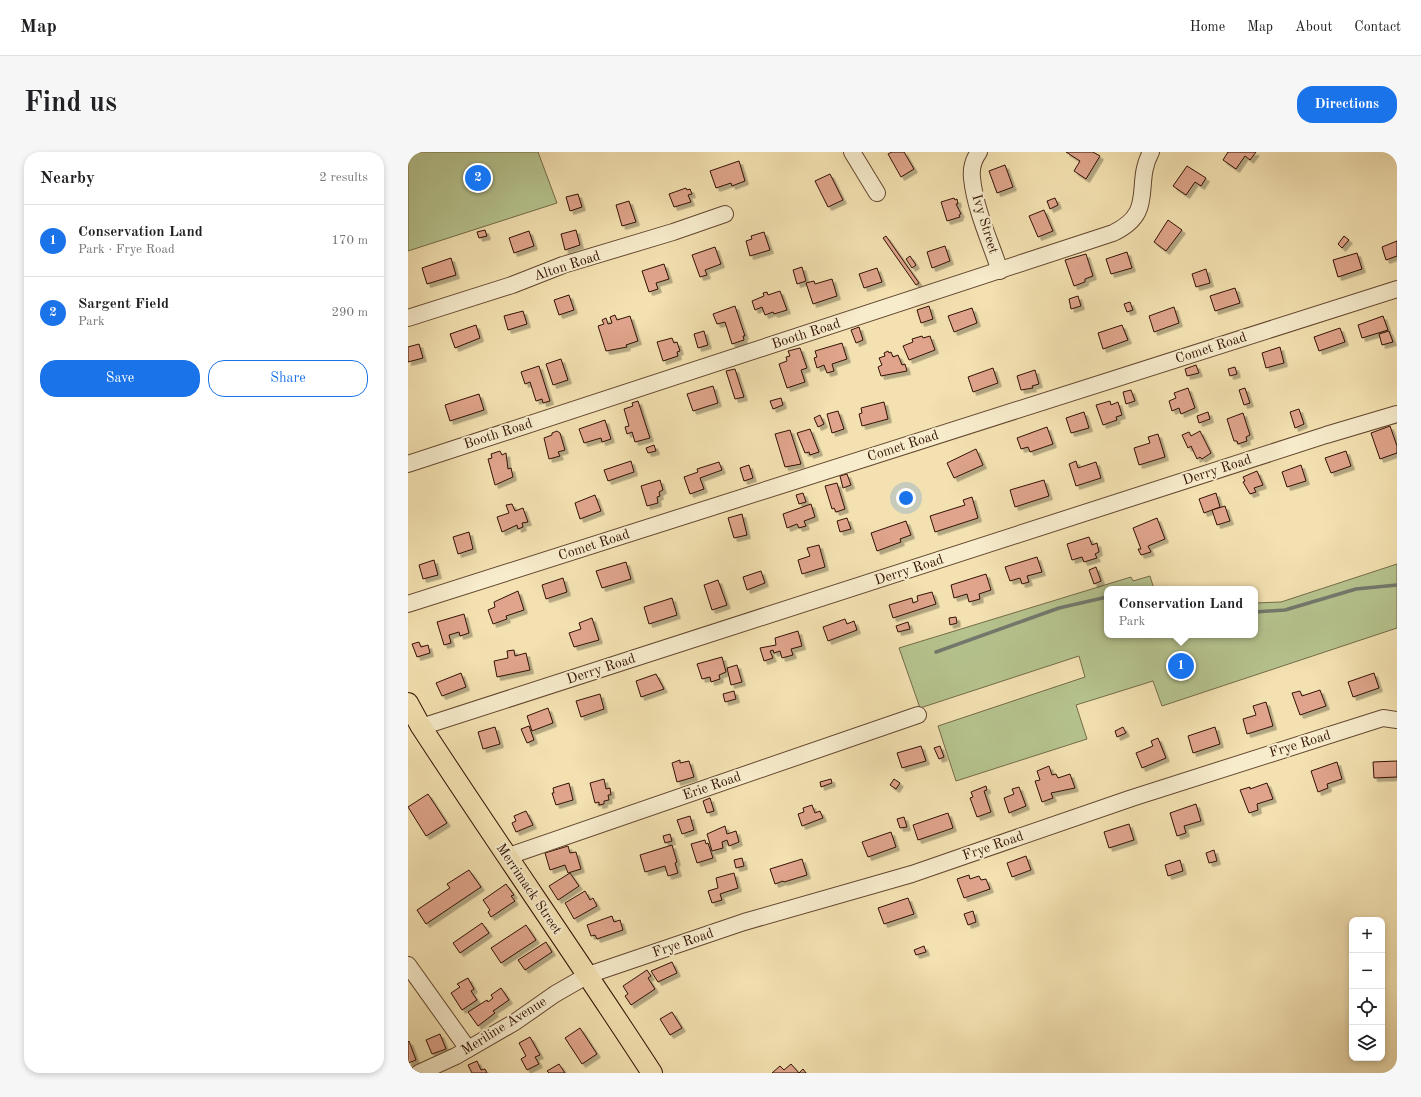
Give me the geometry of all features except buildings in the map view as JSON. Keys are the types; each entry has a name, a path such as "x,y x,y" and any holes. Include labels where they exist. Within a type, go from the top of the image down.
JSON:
{"main road":[{"name":"Merrimack Street","path":"408,703 421,727 506,857 588,975 652,1073"}],"street":[{"path":"852,152 877,193"},
{"name":"Ivy Street","path":"979,152 972,166 971,178 977,202 1000,271"},
{"name":"Booth Road","path":"408,464 1098,239 1125,228 1133,220 1141,205 1144,174 1151,152"},
{"name":"Alton Road","path":"408,318 512,285 563,265 673,232 725,214"},
{"name":"Comet Road","path":"408,604 1397,288"},
{"name":"Derry Road","path":"421,727 1319,437 1397,414"},
{"name":"Erie Road","path":"506,857 918,715"},
{"name":"Frye Road","path":"588,975 744,922 912,874 1132,798 1383,718 1397,720"},
{"path":"408,964 468,1049"},
{"name":"Meriline Avenue","path":"419,1073 468,1049 515,1022 555,994 588,975"}],"green space":[{"path":"408,152 538,152 557,203 408,251"},
{"path":"1397,564 1397,628 1162,706 1153,681 1076,705 1087,739 956,781 938,726 1085,677 1079,656 920,708 899,648 1131,577 1133,581 1150,576 1153,586 1104,586 1104,638 1258,638 1258,603 1281,602"}],"waterway":[{"path":"1258,612 1285,610 1356,589 1397,585"},
{"path":"936,652 1059,608 1104,598"}],"place":[{"name":"Sargent Field","path":"478,178"},
{"name":"Conservation Land","path":"1181,666"}]}
